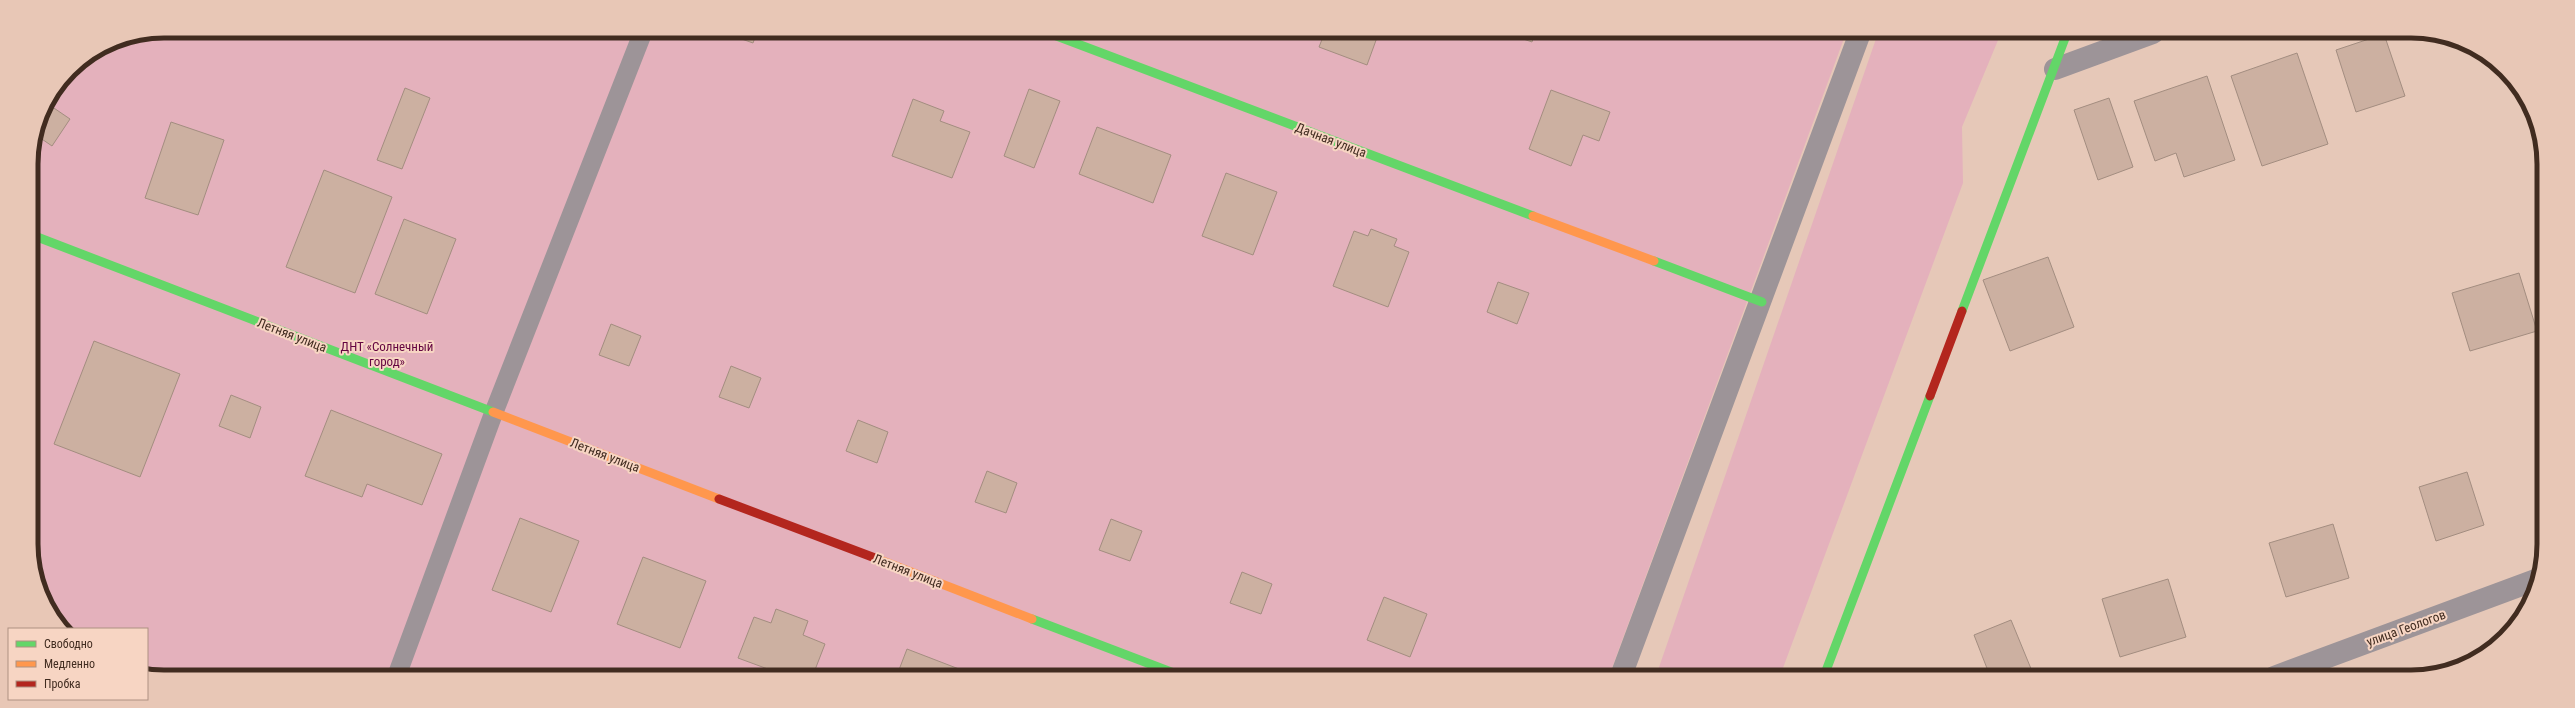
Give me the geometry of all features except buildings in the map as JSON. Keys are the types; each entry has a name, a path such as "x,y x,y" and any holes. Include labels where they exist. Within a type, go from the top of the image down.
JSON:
{"street":[{"name":"Дачная улица","path":"1062,38 1762,302"},
{"path":"1623,670 1762,302 1858,38"},
{"path":"1826,670 2055,69 2065,38"},
{"path":"2055,69 2139,38"},
{"name":"Летняя улица","path":"38,237 1163,670"},
{"name":"улица Геологов","path":"2293,670 2531,582"}],"lane":[{"path":"399,670 494,412 641,38"}],"green space":[{"name":"ДНТ «Солнечный город»","path":"164,38 1844,38 1611,670 148,669 148,628 70,628 64,621 51,600 40,568 38,552 39,148 42,132 51,108 69,81 87,64 101,55 132,42"},
{"path":"1876,38 1999,38 1962,127 1963,183 1782,670 1658,670"}],"traffic: fast":[{"path":"1062,38 1533,216"},
{"path":"1962,311 2065,38"},
{"path":"38,237 493,412"},
{"path":"1654,261 1762,302"},
{"path":"1826,670 1930,396"},
{"path":"1032,619 1166,670"}],"traffic: slow":[{"path":"1533,216 1654,261"},
{"path":"493,412 719,499"},
{"path":"875,558 1032,619"}],"traffic: jam":[{"path":"1930,396 1962,311"},
{"path":"719,499 875,558"}]}
